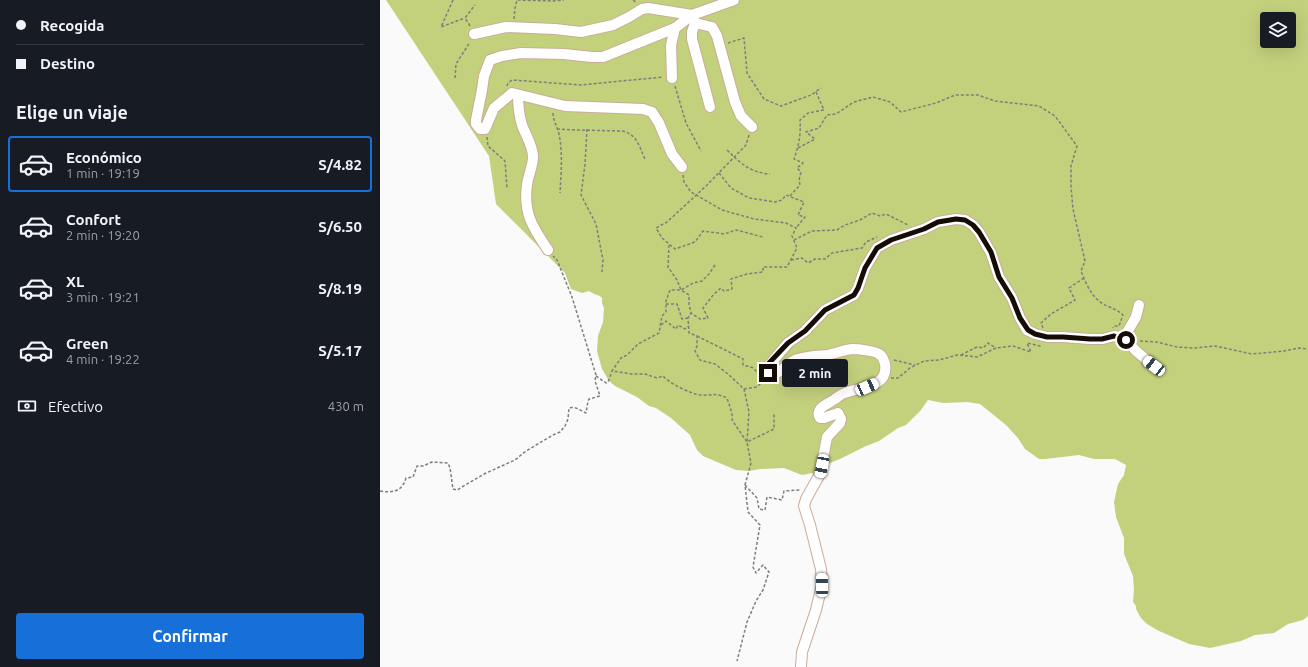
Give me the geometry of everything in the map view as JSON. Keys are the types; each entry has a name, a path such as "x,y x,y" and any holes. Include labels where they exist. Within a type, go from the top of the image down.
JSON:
{"street":[{"path":"682,167 672,154 659,123 652,112 643,109 565,106 512,93 494,108 485,129 480,129 476,124 476,120 484,76 490,60 502,56 521,53 603,57 674,28 734,0"},
{"path":"474,34 500,28 555,29 581,32 613,24 642,9 648,8 694,19 712,27 717,36 735,102 741,116 752,127"},
{"path":"694,19 692,39 710,107"},
{"path":"672,78 671,45 674,28"},
{"path":"518,95 518,105 522,125 531,145 533,157 527,185 525,205 533,228 548,250"},
{"path":"802,667 802,652 816,610 822,585 821,569 804,506 806,499 820,474 827,437 842,419 838,413 820,418 818,416 819,411 822,406 844,393 879,382 886,368 883,358 879,354 851,349 794,361 780,372 773,374 768,373 766,369 769,363 788,343 805,331 825,310 854,295 865,268 877,248 891,240 921,230 938,222 951,219 965,220 973,225 991,252 999,277 1012,298 1020,318 1028,330 1035,334 1047,337 1090,339 1114,336 1126,342 1154,366"},
{"path":"1126,342 1139,305"}],"path":[{"path":"453,0 441,27 465,18 475,5"},
{"path":"514,28 517,0 564,0"},
{"path":"455,78 456,64 474,34 465,18"},
{"path":"720,45 744,38 747,73 764,99 781,106 811,95 821,88"},
{"path":"506,90 508,83 512,80 581,85 667,76 672,78 686,123 701,151"},
{"path":"790,196 800,185 799,180 801,172 797,168 803,163 794,159 801,135 800,120 808,113 824,110 816,92"},
{"path":"798,148 815,139 806,132 819,128 827,115 836,114 854,102 873,97 890,102 901,112 936,103 955,95 978,95 995,100 1039,106 1055,116 1077,146 1071,166 1071,187 1073,209 1085,261 1081,271 1087,286 1099,301 1119,311 1123,316 1119,326 1114,326 1109,337"},
{"path":"552,103 553,118 559,134 561,156 560,193"},
{"path":"752,127 746,145 734,158 668,222 656,228 662,238 674,249 695,242 703,231 724,234 736,230 763,237"},
{"path":"485,129 488,146 505,160 507,188"},
{"path":"557,129 629,132 637,140 644,159"},
{"path":"587,130 581,195 596,224 603,260 602,272"},
{"path":"726,150 741,164 759,174 770,174"},
{"path":"682,167 684,182 691,192 722,210 754,220 786,223 796,228"},
{"path":"691,313 700,319 708,318 703,308 721,288 724,291 732,289 731,279 747,274 763,272 763,267 787,267 797,248 792,236 796,228 805,217 798,215 804,202 786,195 782,200 775,202 749,198 731,188 719,173"},
{"path":"794,240 803,237 812,231 837,230 872,213 880,216 886,214 921,230"},
{"path":"791,260 802,258 808,263 815,259 824,259 832,253 862,248 866,242 878,236"},
{"path":"670,245 668,267 677,280 681,290 689,295 691,313 688,318 689,333 743,359 743,365 754,368 762,382"},
{"path":"380,491 389,493 399,490 406,478 413,477 417,466 423,466 432,462 447,462 449,464 452,487 455,490 515,460 526,451 563,430 568,419 569,408 579,409 586,413 589,399 600,396 595,382 596,375 572,297 557,260 548,250"},
{"path":"596,375 606,383 608,382 612,370 621,358 627,355 638,344 659,333 662,316 666,312 666,301 670,290 681,290 693,283 702,281 709,274 714,265"},
{"path":"1047,337 1041,323 1051,314 1075,300 1069,288 1084,278"},
{"path":"666,304 677,304 682,319 688,318"},
{"path":"661,325 666,321 676,329 678,325 685,329 689,326"},
{"path":"881,379 898,378 910,368 924,361 939,360 957,355 977,357 996,348 1013,346 1032,352 1027,343 1040,346 1035,334"},
{"path":"697,336 697,346 695,351 700,360 715,364 744,389 749,412 747,442 751,463 745,486 748,512 760,525 752,567 756,573 764,565 769,572 763,590 756,601 747,622 737,662"},
{"path":"1126,342 1157,342 1194,348 1215,346 1252,354 1298,348 1308,349"},
{"path":"961,355 977,347 983,348 988,344 996,348"},
{"path":"883,358 915,365"},
{"path":"612,370 632,374 645,374 657,378 664,376 669,382 698,395 717,394 727,398 732,413 732,420 747,442"},
{"path":"744,389 757,387 773,374"},
{"path":"747,442 774,429 774,413"},
{"path":"745,486 757,498 759,509 764,510 767,497 782,500 784,491 802,490 806,499"}],"green space":[{"path":"386,0 1308,0 1308,616 1303,620 1288,624 1274,633 1255,635 1241,641 1210,648 1189,644 1147,624 1141,618 1133,602 1133,576 1124,554 1124,538 1116,517 1114,502 1118,484 1124,475 1126,465 1115,459 1094,459 1079,455 1039,459 1025,449 1018,438 1006,425 980,404 967,402 943,403 928,400 921,410 906,425 898,428 879,441 830,463 818,472 802,475 784,468 749,471 736,470 703,456 697,450 690,435 671,418 656,408 649,406 637,397 615,386 609,381 602,369 597,351 598,336 603,322 604,308 602,298 589,291 582,293 571,289 565,273 496,204 489,156"}],"route":[{"path":"768,373 766,369 769,363 788,343 805,331 825,310 854,295 865,268 877,248 891,240 924,229 938,222 956,219 965,220 973,225 979,232 991,252 999,277 1012,298 1020,318 1028,330 1035,334 1047,337 1102,339 1114,336 1126,340"}]}
